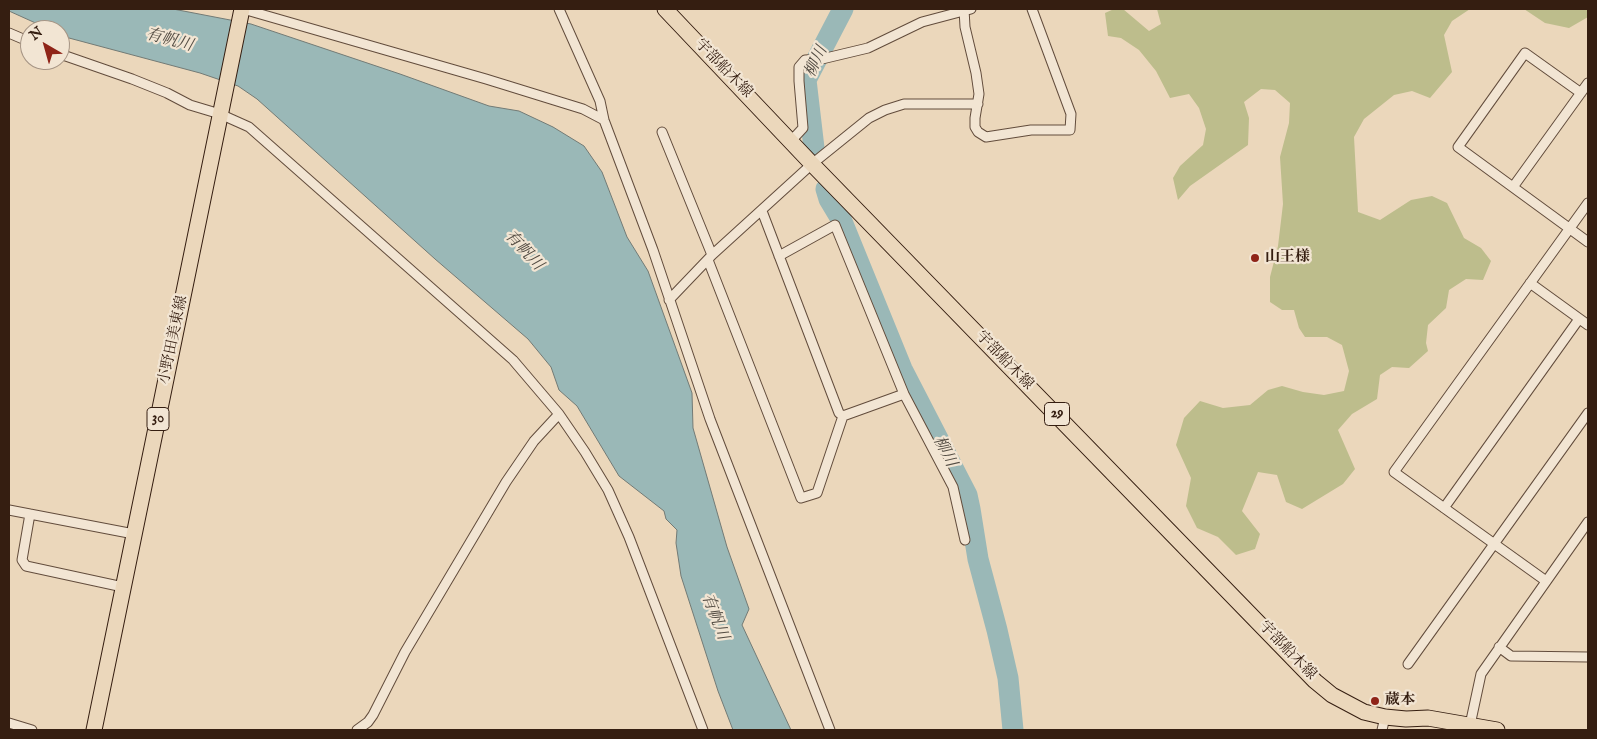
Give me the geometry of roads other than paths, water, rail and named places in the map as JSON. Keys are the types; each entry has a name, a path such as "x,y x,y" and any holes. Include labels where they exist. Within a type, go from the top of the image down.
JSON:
{"main road":[{"name":"小野田美東線","path":"94,730 243,9"},
{"name":"宇部船木線","path":"665,9 812,164 1315,680 1332,695 1383,723 1428,718 1497,730"}],"street":[{"path":"243,9 583,109 604,120"},
{"path":"558,9 600,101 604,120 653,250 710,419 830,730"},
{"path":"791,141 803,128 799,67 805,60 822,59 868,48 922,22 966,9 965,26 979,94 975,118 975,127 978,132 986,137 1031,130 1070,130 1071,114 1032,9"},
{"path":"1581,93 1525,53 1458,147 1588,242"},
{"path":"70,58 167,93 190,105 221,111 249,127 513,360 559,414 586,452 608,490 629,537 703,730"},
{"path":"1513,187 1588,84"},
{"path":"669,300 710,258 812,164 869,118 884,110 904,104 978,104"},
{"path":"662,132 801,498 817,493 843,416"},
{"path":"1546,581 1394,472 1588,203"},
{"path":"762,211 839,413 843,416"},
{"path":"779,256 835,224 904,394 953,486 965,540"},
{"path":"1530,283 1588,325"},
{"path":"1444,508 1580,318"},
{"path":"843,416 904,394"},
{"path":"1408,664 1588,413"},
{"path":"357,730 368,722 373,715 405,652 506,482 534,442 559,414"},
{"path":"9,510 134,534"},
{"path":"30,514 22,560 26,566 123,587"},
{"path":"1470,725 1481,674 1588,522"},
{"path":"1499,647 1511,656 1588,657"},
{"path":"9,723 32,730"}],"water":[{"name":"有帆川","path":"9,9 173,9 251,24 489,106 519,111 553,127 584,146 602,172 627,237 648,271 692,393 693,428 727,547 749,609 742,625 791,730 733,730 718,691 681,576 676,543 677,530 666,519 664,511 619,476 577,406 559,390 551,367 528,339 435,259 257,99 238,86 200,73 70,38 70,20 29,20 9,11"}],"waterway":[{"name":"柳川","path":"814,148 806,80 843,9"},
{"name":"柳川","path":"826,189 829,199 841,219 902,369 967,495 978,559 1008,678 1013,730"}],"place":[{"name":"山王様","path":"1255,258"},
{"name":"蔵本","path":"1375,701"}]}
